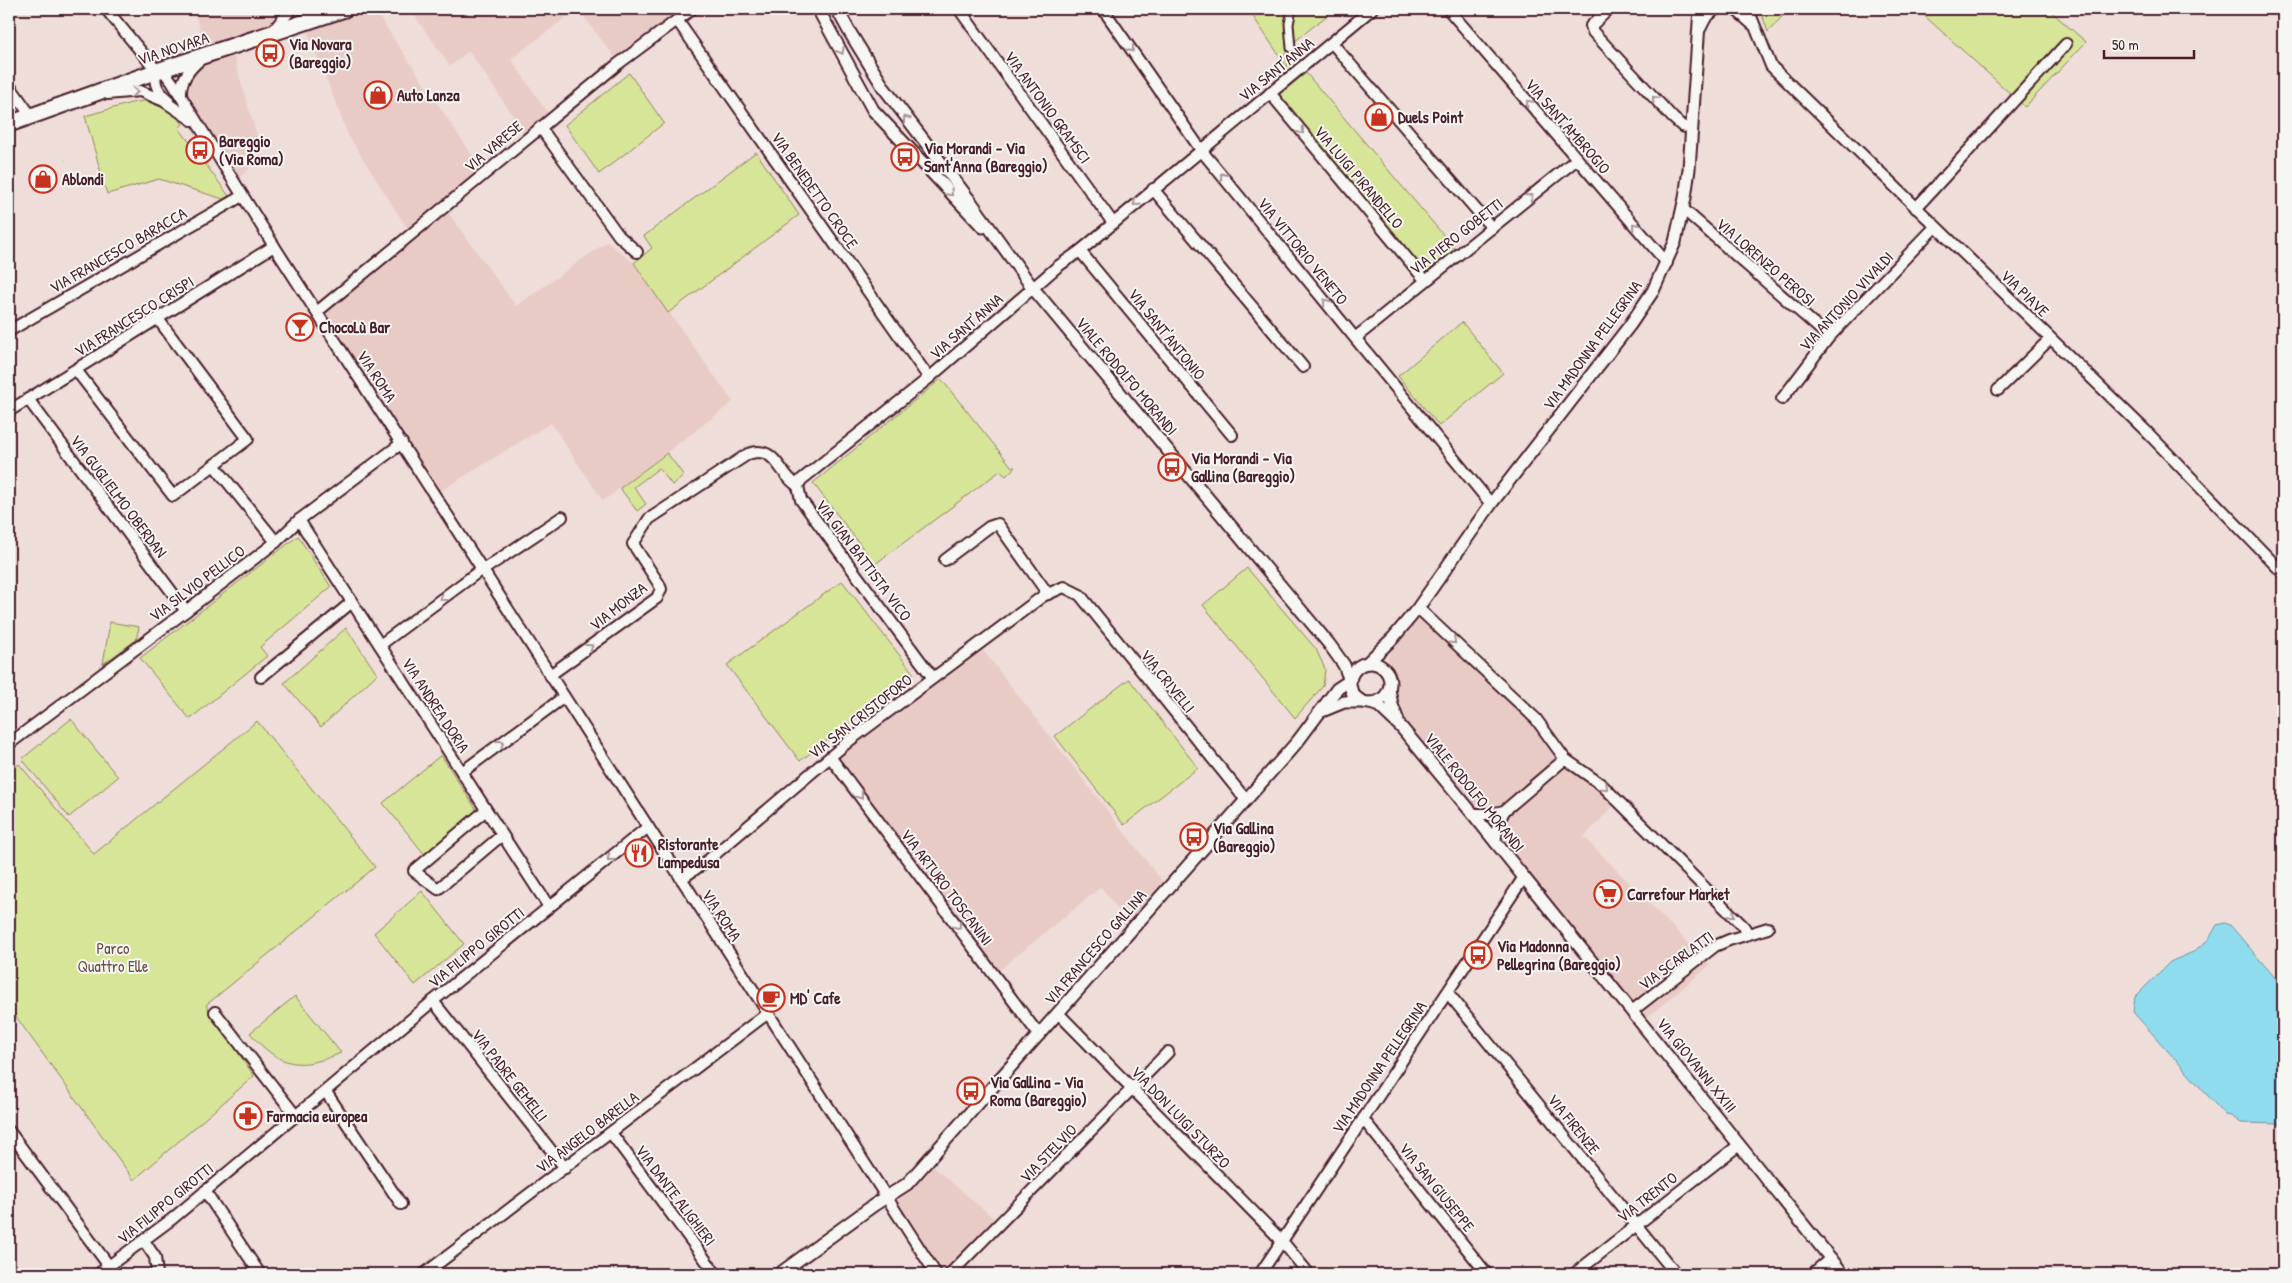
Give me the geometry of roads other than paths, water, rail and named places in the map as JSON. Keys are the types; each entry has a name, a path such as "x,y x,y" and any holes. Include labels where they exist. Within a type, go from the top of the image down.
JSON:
{"main road":[{"name":"VIA NOVARA","path":"10,123 157,71 270,34 316,13 345,9"}],"street":[{"path":"106,9 157,71 156,85 176,109"},
{"path":"270,34 291,9"},
{"name":"VIA VARESE","path":"318,311 618,64 692,9"},
{"name":"VIALE RODOLFO MORANDI","path":"818,9 873,110 963,208 998,242"},
{"name":"VIALE RODOLFO MORANDI","path":"837,9 884,88 971,202 1032,287 1329,644 1344,665 1349,679"},
{"name":"VIA ANTONIO GRAMSCI","path":"959,9 1113,223"},
{"name":"VIA VITTORIO VENETO","path":"1103,9 1201,150 1491,504"},
{"path":"1291,48 1289,24 1292,9"},
{"name":"VIA SANT'ANNA","path":"798,486 806,474 929,378 1032,287 1080,251 1372,9"},
{"name":"VIA SANT'AMBROGIO","path":"1448,9 1666,263"},
{"path":"1609,9 1591,26 1593,32 1673,118 1682,126 1692,129"},
{"name":"VIA MADONNA PELLEGRINA","path":"1364,663 1393,638 1418,608 1491,504 1630,325 1653,290 1675,242 1690,169 1700,9"},
{"path":"1698,32 1706,18 1715,9"},
{"name":"VIA PIAVE","path":"1735,9 1756,29"},
{"name":"VIA PIAVE","path":"1748,9 1771,66 2145,430 2283,573"},
{"name":"VIA BENEDETTO CROCE","path":"677,20 929,378"},
{"path":"1332,43 1492,228"},
{"path":"1916,208 2066,44"},
{"path":"181,95 180,90 186,75 205,55"},
{"name":"VIA ROMA","path":"157,71 168,76 181,95 195,122 274,246 318,311 936,1274"},
{"path":"9,85 31,116"},
{"path":"90,95 140,91 176,109 195,122"},
{"name":"VIA LUIGI PIRANDELLO","path":"1270,93 1425,280"},
{"path":"540,127 619,236 637,252"},
{"name":"VIA PIERO GOBETTI","path":"1357,339 1360,334 1425,280 1577,159"},
{"path":"1153,189 1302,367"},
{"name":"VIA FRANCESCO BARACCA","path":"9,331 242,196"},
{"name":"VIA LORENZO PEROSI","path":"1683,209 1829,337"},
{"name":"VIA ANTONIO VIVALDI","path":"1782,399 1829,337 1935,227"},
{"name":"VIA FRANCESCO CRISPI","path":"9,411 274,246"},
{"name":"VIA SANT'ANTONIO","path":"1080,251 1232,435"},
{"path":"76,370 172,496 248,439 158,319"},
{"path":"1998,390 2050,338"},
{"name":"VIA GUGLIELMO OBERDAN","path":"28,399 186,610"},
{"name":"VIA SILVIO PELLICO","path":"9,744 276,542 299,520 402,443"},
{"name":"VIA GIAN BATTISTA VICO","path":"748,454 756,451 769,454 791,481 798,486 801,500 933,678"},
{"name":"VIA MONZA","path":"550,675 657,598 661,589 659,584 633,544 648,519 748,454"},
{"path":"214,465 276,542"},
{"path":"380,645 483,570 562,517"},
{"name":"VIA ANDREA DORIA","path":"299,520 549,907"},
{"path":"945,560 989,527 998,524 1048,594"},
{"name":"VIA SAN CRISTOFORO","path":"681,879 707,861 849,741 1048,594 1064,587"},
{"name":"VIA CRIVELLI","path":"1064,587 1080,595 1246,800"},
{"path":"261,677 352,602"},
{"path":"1418,608 1536,719 1565,759 1602,784 1744,927 1748,934"},
{"name":"VIA MADONNA PELLEGRINA","path":"1387,672 1384,656 1393,638"},
{"name":"VIALE RODOLFO MORANDI","path":"1329,644 1364,663"},
{"path":"1320,711 1339,703 1366,702 1382,699 1389,689 1387,672 1381,666 1364,663 1356,667 1349,679 1353,695 1366,702"},
{"name":"VIA FRANCESCO GALLINA","path":"779,1274 907,1184 1298,741 1337,690 1349,679"},
{"name":"VIALE RODOLFO MORANDI","path":"1389,689 1392,705 1401,727"},
{"path":"462,772 564,697"},
{"name":"VIALE RODOLFO MORANDI","path":"1366,702 1379,706 1401,727 1524,877"},
{"name":"VIA ARTURO TOSCANINI","path":"831,758 1039,1034"},
{"path":"1495,842 1498,824 1504,811 1565,759"},
{"path":"486,810 414,871 438,888 502,835"},
{"path":"1473,814 1490,814 1504,811"},
{"name":"VIA FILIPPO GIROTTI","path":"98,1274 144,1241 326,1092 433,1001 648,827"},
{"name":"VIA MADONNA PELLEGRINA","path":"1260,1274 1524,877"},
{"name":"VIA GIOVANNI XXIII","path":"1524,877 1843,1274"},
{"name":"VIA SCARLATTI","path":"1632,1011 1715,946 1768,928"},
{"name":"VIA FIRENZE","path":"1448,993 1676,1274"},
{"name":"VIA PADRE GEMELLI","path":"433,1001 564,1168"},
{"path":"215,1012 296,1116"},
{"name":"VIA ANGELO BARELLA","path":"424,1274 768,1013"},
{"name":"VIA DON LUIGI STURZO","path":"1058,1014 1282,1241 1309,1274"},
{"name":"VIA STELVIO","path":"950,1274 1168,1052"},
{"path":"326,1092 401,1204"},
{"name":"VIA SAN GIUSEPPE","path":"1363,1119 1487,1274"},
{"path":"9,1130 109,1266"},
{"name":"VIA DANTE ALIGHIERI","path":"611,1133 716,1274"},
{"name":"VIA TRENTO","path":"1574,1274 1739,1145"},
{"path":"205,1191 260,1274"},
{"path":"144,1241 155,1257 157,1274"},
{"path":"1812,1274 1830,1258"}],"water":[{"path":"2225,923 2230,925 2283,987 2283,1124 2241,1123 2231,1116 2225,1115 2133,1012 2135,997 2170,962 2193,952 2209,939 2217,925"}],"place":[{"name":"Via Novara (Bareggio)","path":"270,53"},
{"name":"Auto Lanza","path":"378,95"},
{"name":"Duels Point","path":"1379,117"},
{"name":"Bareggio (Via Roma)","path":"200,150"},
{"name":"Via Morandi - Via Sant'Anna (Bareggio)","path":"905,157"},
{"name":"Ablondi","path":"43,179"},
{"name":"ChocoLù Bar","path":"300,327"},
{"name":"Via Morandi - Via Gallina (Bareggio)","path":"1172,467"},
{"name":"Via Gallina (Bareggio)","path":"1194,837"},
{"name":"Ristorante Lampedusa","path":"639,853"},
{"name":"Carrefour Market","path":"1608,894"},
{"name":"Via Madonna Pellegrina (Bareggio)","path":"1478,955"},
{"name":"MD' Cafe","path":"771,998"},
{"name":"Via Gallina - Via Roma (Bareggio)","path":"971,1091"},
{"name":"Farmacia europea","path":"248,1116"}],"park label":[{"name":"Parco Quattro Elle","path":"113,957"}]}
